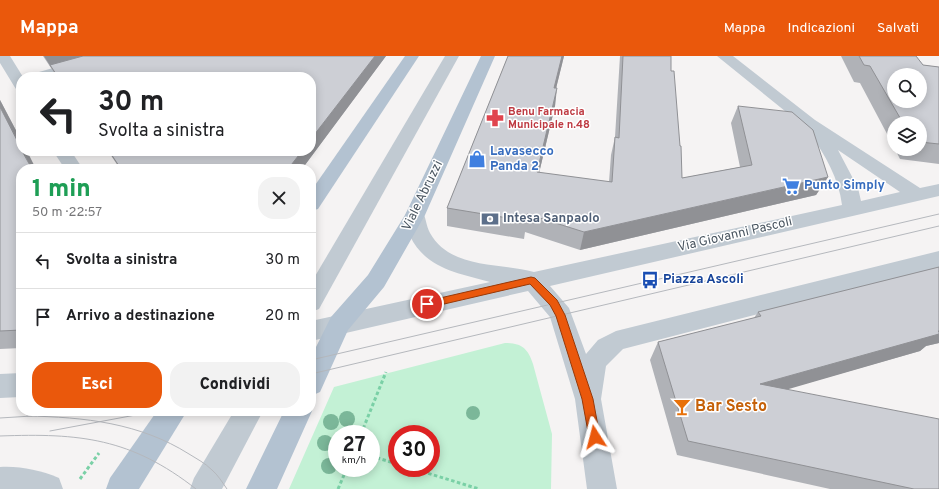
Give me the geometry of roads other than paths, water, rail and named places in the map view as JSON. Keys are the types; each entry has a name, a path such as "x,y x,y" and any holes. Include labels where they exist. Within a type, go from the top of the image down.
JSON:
{"main road":[{"path":"316,198 412,56"},
{"name":"Viale Abruzzi","path":"316,373 339,324 376,281 415,215 488,56"},
{"path":"121,489 169,416"},
{"path":"261,489 296,416"}],"street":[{"path":"3,56 16,77"},
{"path":"54,72 110,56"},
{"path":"316,294 452,56"},
{"path":"724,56 809,123 917,195"},
{"path":"809,123 826,143 838,164 850,188 852,209"},
{"name":"Via Giovanni Pascoli","path":"316,330 531,280 939,190"},
{"path":"415,215 420,235 432,250 449,263 494,275 531,280 550,298 560,315 588,399 602,489"},
{"path":"588,399 592,363 604,348 616,341 939,259"},
{"path":"0,386 16,385"},
{"path":"205,489 246,416"},
{"path":"0,482 11,481 36,485 48,489"}],"tram line":[{"path":"316,359 939,214"},
{"path":"316,373 939,226"},
{"path":"0,418 30,416"},
{"path":"30,416 69,418 99,422"},
{"path":"99,422 130,416"},
{"path":"50,431 99,422"},
{"path":"99,422 151,435 189,454 204,463 216,474 227,489"},
{"path":"0,436 55,436 104,442 127,449 149,459 172,472 196,489"}],"place":[{"name":"Benu Farmacia Municipale n.48","path":"495,118"},
{"name":"Lavasecco Panda 2","path":"477,159"},
{"name":"Punto Simply","path":"791,186"},
{"name":"Intesa Sanpaolo","path":"490,219"},
{"name":"Piazza Ascoli","path":"650,280"},
{"name":"Bar Sesto","path":"682,407"}]}
